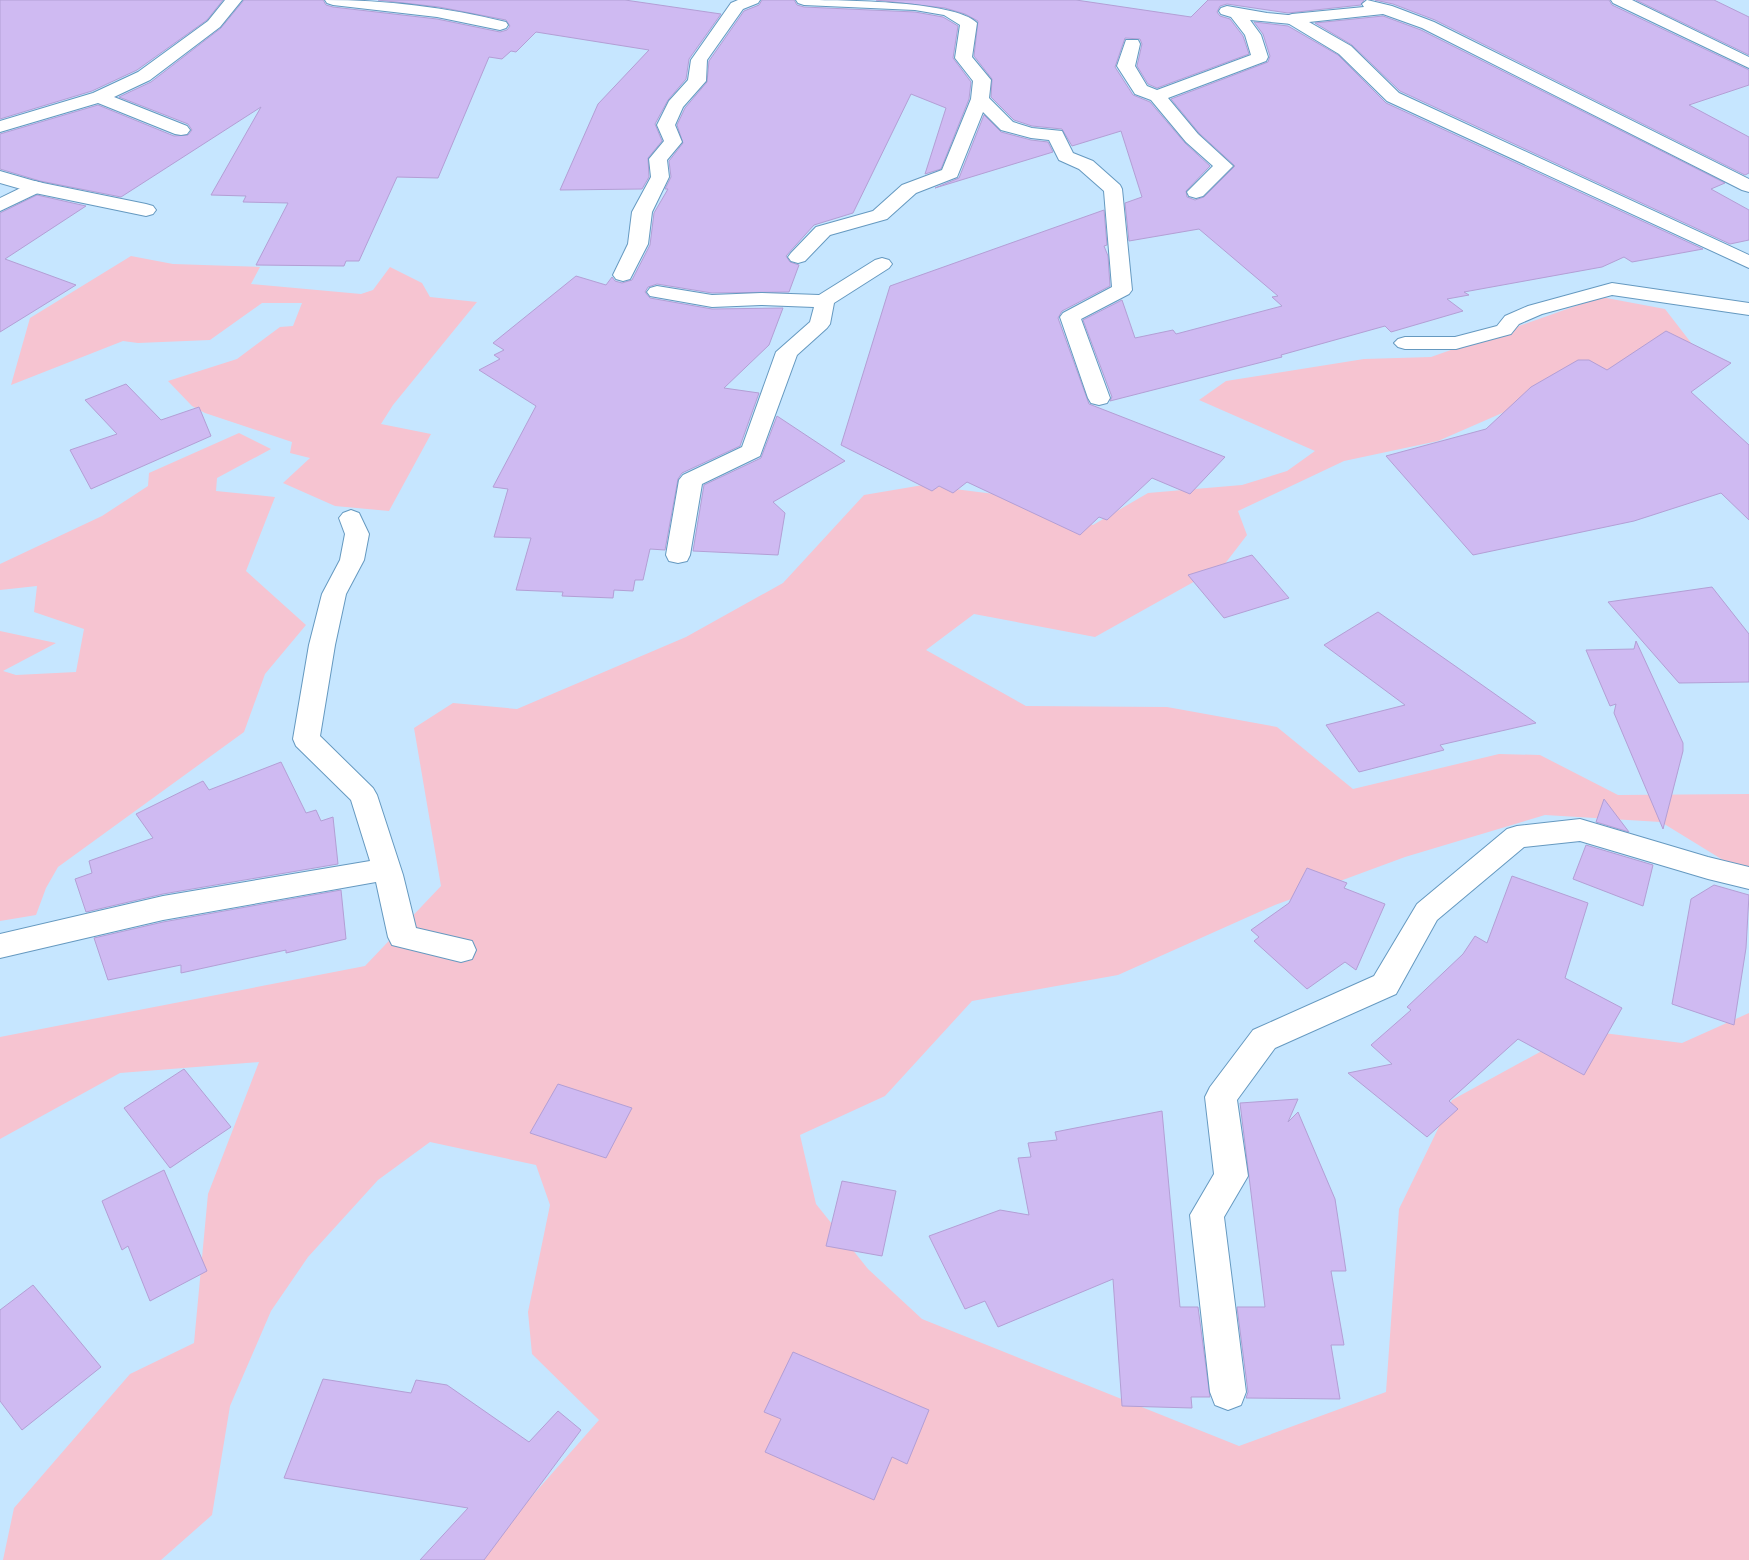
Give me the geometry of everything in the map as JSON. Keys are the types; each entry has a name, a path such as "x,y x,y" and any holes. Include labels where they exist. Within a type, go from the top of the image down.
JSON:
{"street":[{"path":"0,127 99,97 144,76 214,24 234,0"},
{"path":"333,0 437,12 500,25"},
{"path":"623,274 638,244 642,212 660,177 658,159 673,142 666,125 675,105 697,81 699,60 737,6 752,0"},
{"path":"798,257 823,231 880,215 909,189 950,173 980,99 982,80 963,58 969,23 949,12 915,5 804,0"},
{"path":"1358,0 1428,25 1749,186"},
{"path":"1619,0 1749,63"},
{"path":"1157,96 1260,57 1253,35 1229,11 1267,18 1292,19 1386,9"},
{"path":"1292,19 1345,50 1393,97 1749,262"},
{"path":"1132,44 1126,66 1141,90 1157,96 1192,138 1224,166 1196,192"},
{"path":"99,97 181,130"},
{"path":"980,99 1007,126 1031,133 1056,135 1065,156 1086,165 1113,189 1122,290 1070,316 1099,398"},
{"path":"0,177 34,187 146,210"},
{"path":"0,205 34,187"},
{"path":"658,292 712,301 761,299 823,301 882,264"},
{"path":"1405,343 1456,343 1504,330 1512,320 1535,310 1612,289 1643,292 1749,309"},
{"path":"678,556 691,480 752,451 787,352 820,324 825,304 823,301"},
{"path":"350,518 357,534 352,560 334,594 322,645 306,739 363,795 386,869 403,937 461,950"},
{"path":"1228,1392 1207,1215 1231,1176 1221,1097 1264,1039 1385,986 1427,912 1517,837 1580,830 1708,868 1749,878"},
{"path":"0,946 163,908 386,869"}],"shaded area":[{"path":"131,256 173,264 260,267 251,284 361,294 373,290 390,267 422,283 430,297 477,302 393,405 381,424 431,434 389,511 335,506 283,483 310,458 290,453 292,442 205,413 192,406 168,381 237,359 280,327 293,326 302,303 262,303 210,340 138,343 123,341 11,385 30,318"},
{"path":"1601,297 1665,309 1692,344 1516,407 1438,441 1344,461 1238,511 1247,535 1224,565 1095,637 974,614 926,650 1026,706 1167,707 1277,727 1353,789 1499,754 1540,755 1618,795 1749,794 1749,876 1661,822 1545,815 1405,857 1275,905 1118,975 972,1001 885,1096 800,1135 816,1204 868,1269 922,1319 1239,1446 1386,1392 1399,1209 1452,1100 1580,1030 1682,1043 1749,1013 1749,1560 476,1560 599,1420 532,1354 528,1312 550,1205 536,1165 430,1142 378,1180 308,1257 271,1311 230,1406 212,1515 161,1560 3,1560 14,1508 130,1374 194,1343 208,1194 259,1062 120,1073 0,1139 0,1037 365,966 441,886 414,728 453,703 517,709 686,637 783,583 864,495 923,485 1002,495 1093,525 1148,493 1242,485 1287,471 1315,451 1199,400 1226,381 1364,359 1431,357"},
{"path":"239,433 271,449 217,478 216,491 275,497 246,571 306,625 265,674 244,732 58,867 46,888 36,915 0,921 0,631 56,643 3,671 16,675 76,672 84,629 34,612 37,586 0,590 0,564 102,516 148,486 149,473"}],"building":[{"path":"0,0 223,0 207,20 137,70 92,91 0,119"},
{"path":"244,0 323,0 326,5 333,7 437,19 500,32 507,30 510,26 506,20 439,7 378,0 625,0 721,14 689,59 686,79 668,100 655,124 662,141 648,158 649,177 642,189 560,190 598,104 649,50 536,32 516,52 511,51 502,59 489,57 438,178 397,177 359,261 346,261 344,266 256,265 288,203 243,202 246,196 211,195 261,107 121,197 40,181 0,169 0,134 98,105 174,136 188,135 192,130 188,124 119,97 151,82 221,28"},
{"path":"762,0 794,0 797,5 804,7 915,12 943,17 958,26 953,58 971,82 969,99 941,169 925,174 946,108 911,94 853,213 814,225 786,256 790,262 799,265 789,292 712,293 657,284 648,287 645,292 650,298 712,309 783,308 769,345 724,388 759,393 740,446 682,473 678,479 665,550 650,549 643,580 635,580 633,591 614,590 613,598 562,596 563,592 516,590 531,538 494,537 508,489 493,487 536,406 479,370 500,359 494,355 504,350 493,343 576,276 606,285 612,277 615,281 622,283 632,280 650,245 654,213 668,189 665,189 671,177 669,161 683,143 677,125 685,108 707,82 709,61 744,11 759,5"},
{"path":"876,0 1076,0 1191,17 1208,0 1364,0 1361,5 1288,13 1227,4 1220,6 1217,12 1220,16 1230,19 1243,36 1249,54 1157,88 1148,84 1137,66 1142,44 1140,39 1125,38 1115,67 1133,95 1150,102 1185,143 1210,166 1186,191 1187,197 1195,200 1204,197 1235,166 1199,133 1171,99 1268,62 1270,56 1263,34 1254,22 1288,26 1338,55 1386,103 1703,249 1632,262 1624,257 1602,267 1464,292 1469,295 1447,299 1463,311 1391,332 1385,326 1281,355 1282,357 1110,401 1112,397 1083,320 1122,300 1135,338 1173,330 1176,334 1282,306 1272,297 1278,296 1199,229 1129,241 1125,203 1142,197 1121,131 1072,146 1062,129 1032,126 1014,120 991,97 992,79 974,56 978,21 965,14 945,8"},
{"path":"1375,0 1609,0 1612,5 1749,70 1749,85 1689,105 1749,137 1749,173 1745,175 1435,20 1393,4"},
{"path":"1636,0 1714,0 1749,17 1749,55"},
{"path":"1383,16 1421,30 1725,183 1711,189 1749,210 1749,240 1730,244 1400,91 1352,45 1315,23"},
{"path":"984,115 1001,132 1031,140 1048,142 1053,152 935,188 959,178"},
{"path":"37,195 86,206 5,259 76,285 0,332 0,213"},
{"path":"1104,210 1107,245 1104,246 1108,256 1110,286 1062,311 1058,318 1089,404 1225,457 1190,494 1152,478 1107,520 1099,517 1080,535 967,482 953,493 939,486 932,491 841,445 890,286"},
{"path":"1666,331 1731,363 1691,392 1749,445 1749,520 1721,493 1634,521 1473,555 1386,456 1486,429 1531,387 1578,360 1589,360 1607,370"},
{"path":"126,384 161,420 199,407 211,436 91,489 70,450 117,434 85,400"},
{"path":"777,416 845,461 773,502 785,513 778,555 693,551 704,485 761,458"},
{"path":"1252,555 1289,598 1224,618 1188,575"},
{"path":"1712,587 1749,634 1749,682 1679,683 1608,602"},
{"path":"1378,612 1536,723 1440,745 1444,750 1359,772 1326,725 1405,705 1324,645"},
{"path":"1636,641 1683,743 1683,751 1663,829 1614,713 1616,704 1610,706 1586,650 1634,649"},
{"path":"281,762 306,813 316,810 321,821 333,817 338,864 163,894 86,912 75,879 92,873 89,861 153,838 136,814 203,781 209,790"},
{"path":"1604,799 1629,832 1596,822"},
{"path":"1586,845 1653,865 1643,906 1573,879"},
{"path":"1307,868 1347,883 1344,888 1385,904 1356,970 1345,962 1307,989 1254,941 1259,937 1251,930 1289,903"},
{"path":"1512,876 1588,903 1565,978 1622,1008 1584,1075 1518,1039 1449,1101 1458,1109 1427,1137 1348,1073 1392,1064 1371,1045 1411,1010 1407,1007 1463,954 1475,936 1487,943"},
{"path":"1714,885 1749,895 1746,948 1734,1025 1672,1004 1691,899"},
{"path":"341,890 346,939 286,953 286,950 181,973 181,965 108,980 94,938 163,922"},
{"path":"184,1069 231,1127 170,1168 124,1108"},
{"path":"558,1084 632,1108 606,1158 530,1133"},
{"path":"1298,1099 1288,1122 1298,1112 1335,1199 1346,1271 1331,1271 1344,1345 1331,1345 1340,1399 1246,1398 1248,1392 1237,1307 1265,1307 1240,1103"},
{"path":"1162,1111 1180,1307 1198,1307 1210,1397 1191,1397 1192,1408 1122,1406 1113,1279 998,1327 985,1301 965,1309 929,1236 1000,1210 1029,1215 1018,1158 1031,1157 1028,1143 1057,1140 1055,1132"},
{"path":"164,1170 207,1271 150,1301 128,1246 122,1250 102,1201"},
{"path":"842,1181 896,1191 882,1256 826,1246"},
{"path":"33,1285 101,1367 22,1430 0,1401 0,1310"},
{"path":"793,1352 929,1410 907,1464 892,1457 874,1500 765,1452 781,1419 764,1412"},
{"path":"323,1379 411,1393 416,1380 447,1385 529,1442 558,1411 581,1430 484,1560 420,1560 468,1508 284,1478"}]}
